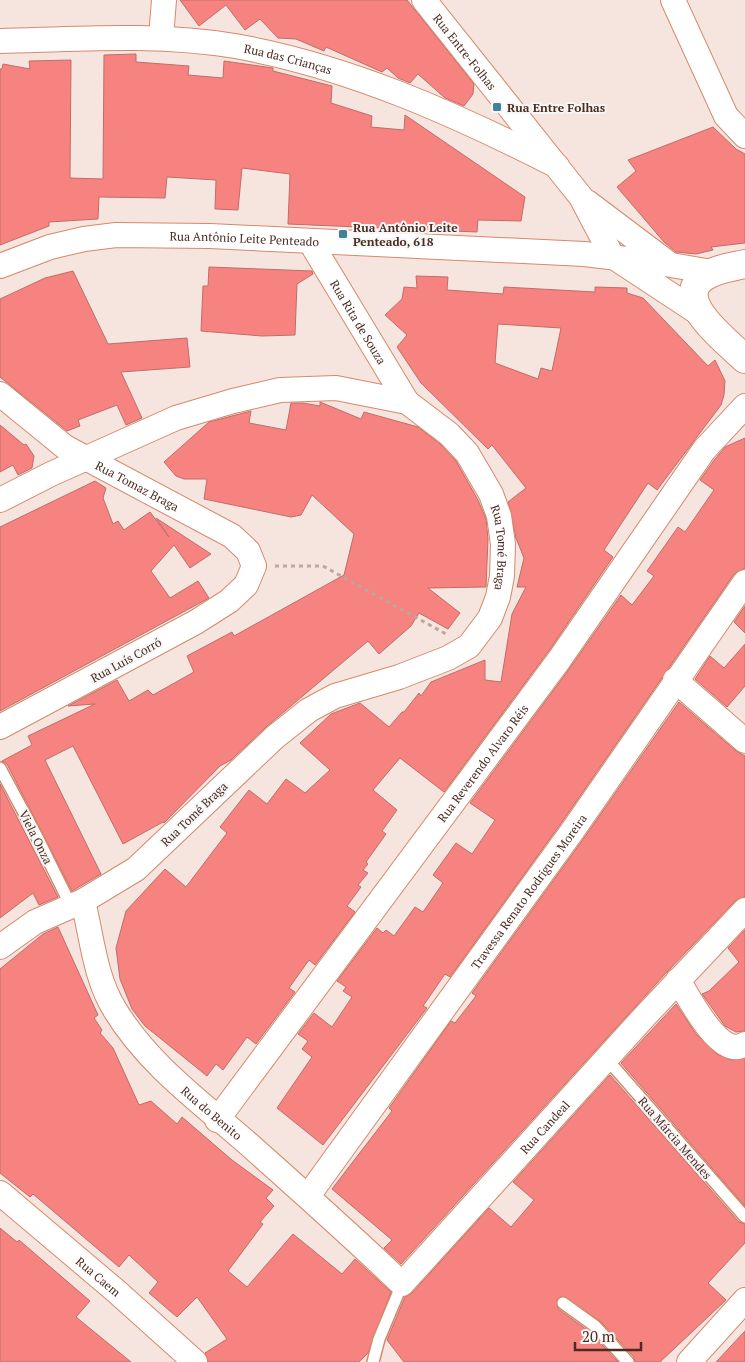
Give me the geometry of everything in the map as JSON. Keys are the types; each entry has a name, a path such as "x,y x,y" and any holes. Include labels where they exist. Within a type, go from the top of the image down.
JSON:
{"street":[{"path":"161,38 164,0"},
{"name":"Rua Entre-Folhas","path":"424,0 581,198 612,256"},
{"path":"672,0 726,116 745,136"},
{"name":"Rua das Crianças","path":"0,41 161,38 234,46 350,75 402,94 557,166"},
{"name":"Rua Entre-Folhas","path":"581,198 670,264"},
{"name":"Rua Antônio Leite Penteado","path":"0,266 50,247 84,239 116,235 210,236 612,256 712,272"},
{"name":"Rua Rita de Souza","path":"311,242 406,402"},
{"path":"612,256 700,314 745,359"},
{"path":"700,314 694,301 693,293 703,277 712,272 745,264"},
{"name":"Rua Tomé Braga","path":"0,500 86,458 176,418 233,401 280,390 336,388 406,402 449,434 467,453 491,494 499,516 503,544 502,576 490,618 469,646 448,658 335,696 309,710 275,737 136,868 77,904 36,922 0,947"},
{"name":"Rua Tomaz Braga","path":"0,394 65,447 232,536 248,551 250,576"},
{"name":"Rua Reverendo Alvaro Réis","path":"217,1120 559,660 704,450 745,406"},
{"name":"Rua Luís Corró","path":"0,728 196,622 229,601 250,576"},
{"name":"Travessa Renato Rodrigues Moreira","path":"308,1196 574,830 675,680 745,582"},
{"path":"675,680 745,741"},
{"name":"Rua do Benito","path":"77,904 104,987 128,1031 150,1056 217,1120 308,1196 402,1284"},
{"name":"Rua Candeal","path":"402,1284 606,1058 745,910"},
{"path":"678,980 710,1031 725,1045 732,1048 745,1044"},
{"name":"Rua Caem","path":"0,1193 148,1319 195,1362"},
{"path":"690,1362 745,1300"}],"lane":[{"name":"Viela Onza","path":"0,768 77,904"},
{"name":"Rua Márcia Mendes","path":"606,1058 745,1217"},
{"name":"Rua Candeal","path":"374,1362 379,1339 402,1284"},
{"path":"563,1303 595,1326 628,1362"}],"path":[{"path":"250,576 323,566 451,637"}],"building":[{"path":"180,0 407,0 474,84 473,94 464,106 445,98 418,74 410,83 398,78 387,68 382,72 326,47 324,51 296,39 278,38 260,19 245,30 226,5 199,26"},
{"path":"136,54 136,62 189,66 188,75 223,78 224,61 273,68 273,71 332,86 331,103 372,116 371,127 404,130 405,115 525,197 521,221 478,220 477,232 288,224 290,174 242,168 238,210 215,209 216,180 167,177 165,198 99,197 98,219 49,222 49,226 0,245 0,69 2,69 3,64 30,69 29,61 71,60 70,178 103,179 104,55"},
{"path":"713,127 736,149 745,154 745,243 711,247 713,250 696,254 676,252 664,242 617,187 636,171 628,160"},
{"path":"209,267 312,271 313,274 297,284 295,335 262,336 201,331 203,286 208,286"},
{"path":"73,271 108,344 187,338 190,367 121,372 142,418 126,425 117,405 78,420 80,426 67,431 0,377 0,299 45,278"},
{"path":"416,276 448,277 447,290 503,294 504,287 595,292 595,287 627,288 627,293 643,298 708,366 715,360 725,381 724,395 721,405 657,490 648,483 604,550 613,557 548,652 444,792 400,758 373,790 397,810 382,831 386,834 366,862 368,864 363,870 368,873 358,885 361,887 347,906 355,912 315,965 309,960 289,988 295,992 256,1044 247,1037 223,1070 216,1064 207,1076 145,1026 132,1009 120,979 116,948 126,911 165,869 186,887 227,833 220,827 249,790 267,804 286,779 305,793 330,770 300,743 331,714 360,703 389,727 419,693 421,696 431,682 485,660 485,680 501,682 512,614 526,587 517,587 524,558 516,538 508,502 526,488 492,445 488,449 421,383 397,347 407,335 385,315 402,299 404,287 417,288","holes":["498,324 561,328 552,371 541,368 538,379 495,363"]},
{"path":"320,402 361,419 364,412 418,427 440,444 456,461 478,500 486,519 488,539 486,587 428,588 460,613 448,629 419,613 411,626 379,654 368,641 266,727 231,760 220,766 164,823 123,844 73,746 45,760 101,874 72,891 7,764 2,761 32,745 28,736 95,704 68,706 117,680 129,701 148,690 153,695 194,672 187,656 232,632 234,636 344,575 354,534 312,495 301,515 291,517 204,499 207,479 184,479 176,476 164,462 209,422 251,411 249,423 286,430 291,403 320,406"},
{"path":"0,425 24,445 26,444 34,456 32,468 18,475 13,465 0,472"},
{"path":"745,438 745,568 734,574 562,822 450,977 445,974 423,1006 427,1008 323,1145 277,1108 312,1057 302,1049 308,1041 298,1034 314,1013 332,1027 352,997 343,991 346,987 337,981 377,928 383,933 386,930 394,936 415,907 423,912 443,883 433,875 456,843 472,854 495,820 470,803 570,668 621,595 632,605 654,576 647,571 678,527 685,532 714,490 700,480 715,459 725,447"},
{"path":"95,481 106,488 103,498 113,524 118,521 124,530 150,512 169,537 156,518 211,554 190,568 174,545 151,571 170,598 198,581 209,598 0,711 0,527"},
{"path":"745,606 745,633 734,622"},
{"path":"745,644 745,686 727,707 695,679 710,656 724,668"},
{"path":"679,702 736,751 745,756 745,897 735,901 666,973 401,1264 384,1248 392,1240 332,1189 392,1111 389,1108 451,1021 455,1023 476,996 472,993"},
{"path":"0,784 58,897 39,905 33,893 0,918"},
{"path":"58,927 98,1015 94,1018 102,1030 100,1033 113,1048 139,1105 151,1101 177,1124 182,1117 232,1160 273,1190 266,1198 274,1206 260,1222 263,1224 228,1271 247,1287 293,1234 342,1274 355,1259 391,1292 368,1353 359,1362 208,1362 205,1353 227,1339 197,1297 177,1317 149,1293 158,1282 129,1255 119,1267 33,1194 30,1197 0,1173 0,969 43,934"},
{"path":"745,930 745,1031 736,1032 725,1026 702,994 709,991 739,962 728,948"},
{"path":"676,1004 696,1034 717,1054 732,1060 745,1058 745,1206 621,1063"},
{"path":"610,1075 739,1222 745,1224 745,1243 708,1283 726,1300 660,1362 635,1362 634,1357 600,1321 563,1296 557,1299 558,1309 590,1332 618,1362 404,1362 387,1340 405,1297 412,1293 489,1208 511,1227 534,1200 513,1182"},
{"path":"0,1228 17,1242 19,1240 90,1301 76,1317 131,1362 0,1362"},
{"path":"745,1331 745,1362 716,1362"}],"place":[{"name":"Rua Entre Folhas","path":"497,107"},
{"name":"Rua Antônio Leite Penteado, 618","path":"343,234"}]}
